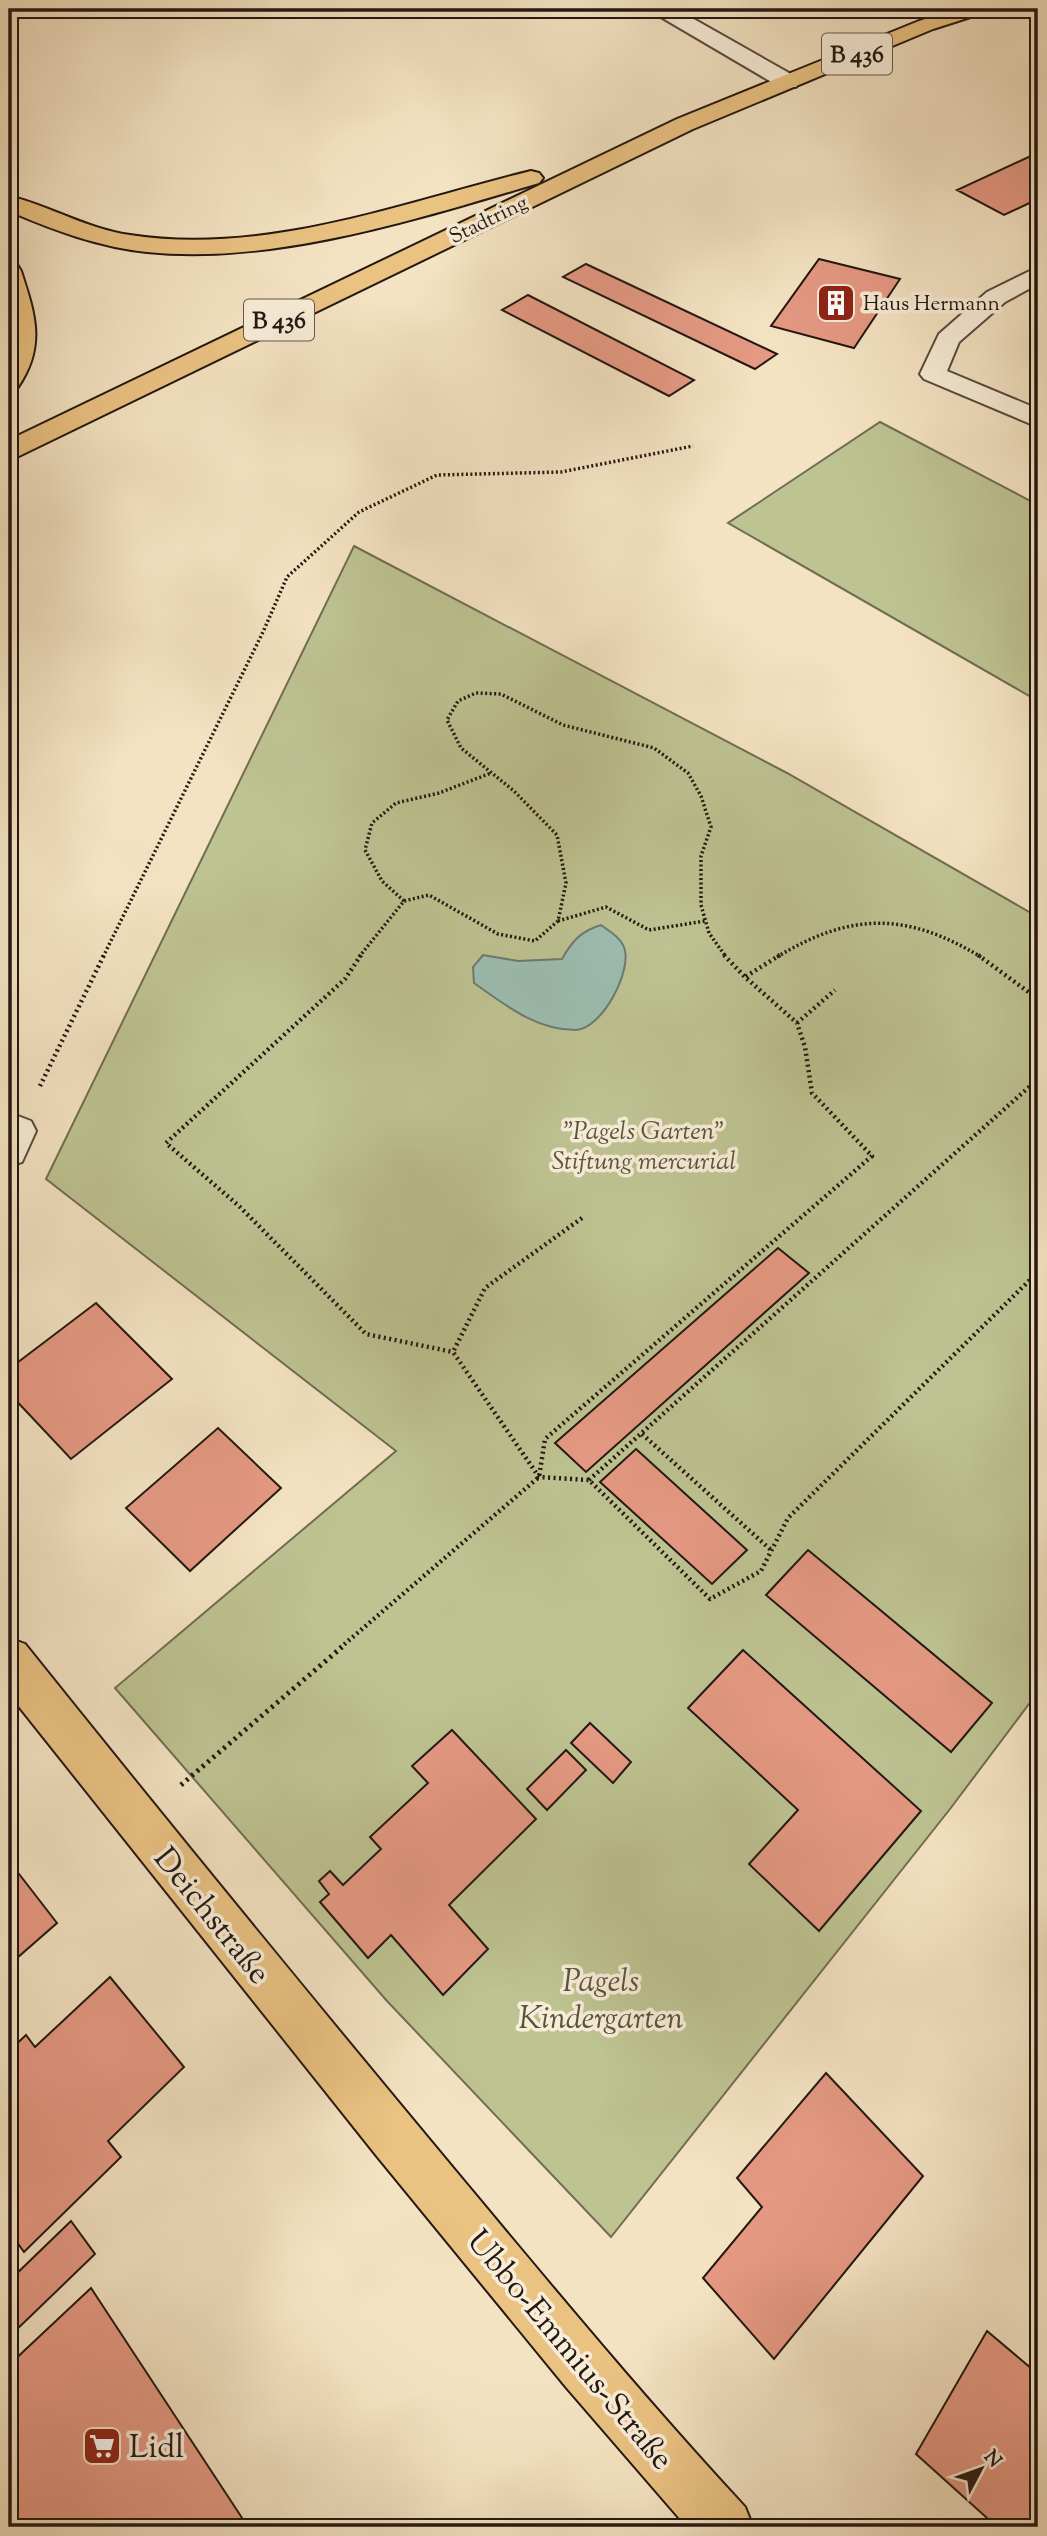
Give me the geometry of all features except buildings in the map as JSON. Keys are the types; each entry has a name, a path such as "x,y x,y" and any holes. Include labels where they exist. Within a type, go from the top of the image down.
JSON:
{"main road":[{"name":"Stadtring","path":"9,450 685,124 926,25 976,9"},
{"path":"9,203 54,222 107,238 165,246 232,244 311,233 412,212 542,174 685,124"},
{"path":"9,271 23,315 23,353 9,381"},
{"name":"Deichstraße","path":"9,1659 138,1823 420,2169"},
{"name":"Ubbo-Emmius-Straße","path":"420,2169 655,2452 725,2527"}],"street":[{"path":"661,9 788,82"},
{"path":"1038,274 996,298 948,339 933,374 1038,419"}],"path":[{"path":"13,1141 263,632 287,577 359,512 437,475 561,472 694,446"},
{"path":"138,1823 539,1477 545,1439 872,1156 812,1093 805,1047 797,1023 727,959 709,933 699,878 701,856 711,827 701,796 688,773 653,748 563,725 501,694 475,693 458,701 447,720 461,748 514,791 557,835 566,883 558,921"},
{"path":"404,901 382,881 365,850 372,823 397,803 439,793 492,773"},
{"path":"539,1477 453,1352 366,1334 239,1206 166,1143 345,979 364,950 404,901 429,895 498,934 535,941 558,921 606,907 649,930 705,921"},
{"path":"746,977 817,936 841,926 876,923 934,933 973,951 1038,999"},
{"path":"797,1023 835,990"},
{"path":"589,1480 1038,1079"},
{"path":"453,1352 485,1288 582,1218"},
{"path":"539,1477 589,1480 710,1599 761,1571 788,1518 1038,1272"},
{"path":"642,1434 771,1550"}],"green space":[{"path":"880,422 1038,505 1038,701 728,523"},
{"name":"\"Pagels Garten\" Stiftung mercurial","path":"354,546 787,773 1038,917 1038,1692 950,1809 611,2237 387,2001 115,1688 396,1451 46,1179"}],"water":[{"path":"601,925 622,943 626,957 620,983 613,997 596,1020 586,1027 576,1030 561,1029 534,1021 509,1008 474,983 473,967 483,955 518,961 562,959 578,937"}],"place":[{"name":"Haus Hermann","path":"836,303"},
{"name":"Lidl","path":"102,2446"}],"park label":[{"name":"Pagels Kindergarten","path":"601,1998"}]}
